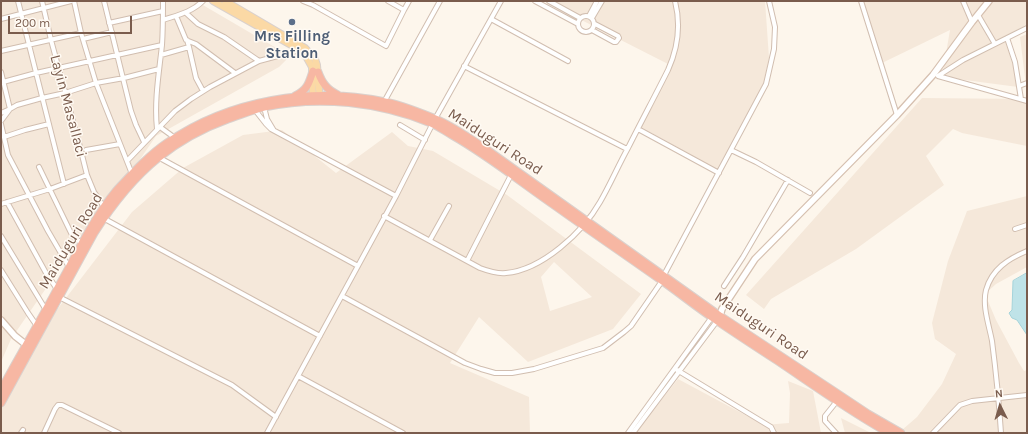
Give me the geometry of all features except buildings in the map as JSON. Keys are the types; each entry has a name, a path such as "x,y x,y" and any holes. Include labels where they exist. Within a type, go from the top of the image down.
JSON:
{"highway":[{"path":"292,97 302,92 306,88 315,72 329,90 342,97"},
{"name":"Maiduguri Road","path":"1,390 94,233 104,207 132,174 149,158 175,138 204,122 244,106 292,97 364,104 434,121 718,315 868,414 901,433"},
{"name":"Maiduguri Road","path":"1,404 37,326 58,293 69,267 82,244 101,217 122,193 139,174 158,157 192,135 213,125 264,107 316,99 342,97 384,102 405,108 465,135 585,224"},
{"name":"Maiduguri Road","path":"718,315 838,401 889,433"}],"main road":[{"path":"213,1 305,48 311,53 317,65 315,72 316,99"},
{"path":"225,1 290,41 310,62 315,72"}],"street":[{"path":"18,1 64,184"},
{"name":"Layin Masallaci","path":"42,1 58,69 87,175 94,192 104,207"},
{"path":"1,19 72,1 96,83 132,174"},
{"path":"104,1 131,111 144,142"},
{"path":"158,128 156,115 162,45 163,1"},
{"path":"163,20 186,13 198,6 203,1"},
{"path":"303,1 314,3 386,46 409,1"},
{"path":"388,1 404,10"},
{"path":"384,102 440,1"},
{"path":"267,433 396,196 434,121 501,1"},
{"path":"535,1 578,24"},
{"path":"549,1 580,18 584,16 590,17"},
{"path":"596,7 597,1"},
{"path":"590,17 602,1"},
{"path":"384,216 480,268 491,272 506,273 526,269 550,256 564,245 585,224 600,203 673,60 678,43 679,22 675,2 681,1"},
{"path":"342,296 465,363 495,372 512,373 534,369 603,348 631,326 663,278 766,84 774,50 775,27 769,1"},
{"path":"861,1 897,115"},
{"path":"963,1 972,22"},
{"path":"628,433 718,315 755,259 936,75 972,22 990,1"},
{"path":"554,11 557,6"},
{"path":"109,23 163,11"},
{"path":"186,13 198,24 224,37 259,61"},
{"path":"978,14 995,44"},
{"path":"176,16 187,40 196,78 203,92"},
{"path":"580,18 578,28 582,31 586,32 592,30 616,42 619,38 618,36 594,24 590,17"},
{"path":"491,19 568,61"},
{"path":"592,30 594,24"},
{"path":"936,75 1027,28"},
{"path":"83,39 112,32"},
{"path":"1,51 81,33"},
{"path":"1007,38 1015,62 1021,99"},
{"path":"187,40 196,44 236,73"},
{"path":"4,82 36,73 162,45"},
{"path":"161,55 189,48"},
{"path":"127,160 174,111 191,99 259,61 300,50"},
{"path":"464,66 627,149"},
{"path":"1,113 42,98 65,93 96,83 159,69"},
{"path":"1,72 10,109 1,121"},
{"path":"936,75 1027,101"},
{"path":"1019,86 1027,83"},
{"path":"264,107 267,119 275,131"},
{"path":"256,110 266,124 275,131 396,196"},
{"path":"1,124 8,155 48,231 69,267"},
{"path":"4,137 49,124"},
{"path":"400,125 424,140"},
{"path":"158,128 175,138"},
{"path":"638,129 719,173"},
{"path":"86,150 120,144"},
{"path":"731,150 756,162 810,193"},
{"path":"158,157 358,266"},
{"path":"39,167 72,236 82,244"},
{"path":"1,204 50,189 87,175"},
{"path":"467,261 511,175"},
{"path":"724,286 743,257 788,180"},
{"path":"7,202 58,293 232,385 276,417"},
{"path":"430,240 449,206"},
{"path":"101,217 320,336"},
{"path":"1015,229 1027,225"},
{"path":"1,236 46,310"},
{"path":"1001,433 999,398 986,308 986,290 993,275 1003,264 1027,251"},
{"path":"1,270 37,326"},
{"path":"1,320 15,336 28,346"},
{"path":"633,433 677,370"},
{"path":"677,370 771,427 774,433"},
{"path":"298,376 403,433"},
{"path":"934,433 956,408 964,403 972,400 1027,395"},
{"path":"836,433 826,421 825,416 838,401"},
{"path":"44,433 58,405 62,405 119,433"}],"shaded area":[{"path":"1,1 196,1 290,56 279,67 156,136 130,174 78,242 11,339 1,362"},
{"path":"544,1 765,1 769,58 762,92 718,170 639,126 668,64"},
{"path":"862,1 1027,1 1027,24 1009,35 1018,87 942,77 950,30 882,63"},
{"path":"1027,34 1027,94 1020,37"},
{"path":"922,98 1027,99 1027,146 962,133 953,129 926,156 944,185 856,249 771,299 764,309 746,295"},
{"path":"282,130 336,173 392,132 408,146 433,151 507,195 641,294 613,329 528,362 479,317 450,363 529,397 530,433 1,433 1,408 46,324 132,212 183,168 243,135","holes":["554,262 592,297 550,311 541,277"]},
{"path":"1027,196 1027,267 996,284 985,294 996,320 1019,363 1024,371 1027,370 1027,433 908,433 902,430 917,417 942,384 956,354 935,339 932,323 948,261 967,211"},
{"path":"678,379 764,425 789,423 790,393 788,381 813,391 821,433 635,433"},
{"path":"841,418 871,433 845,433"}],"water":[{"path":"1027,273 1027,335 1017,320 1012,318 1009,313 1012,310 1013,281"}],"place":[{"name":"Mrs Filling Station","path":"292,22"}]}
